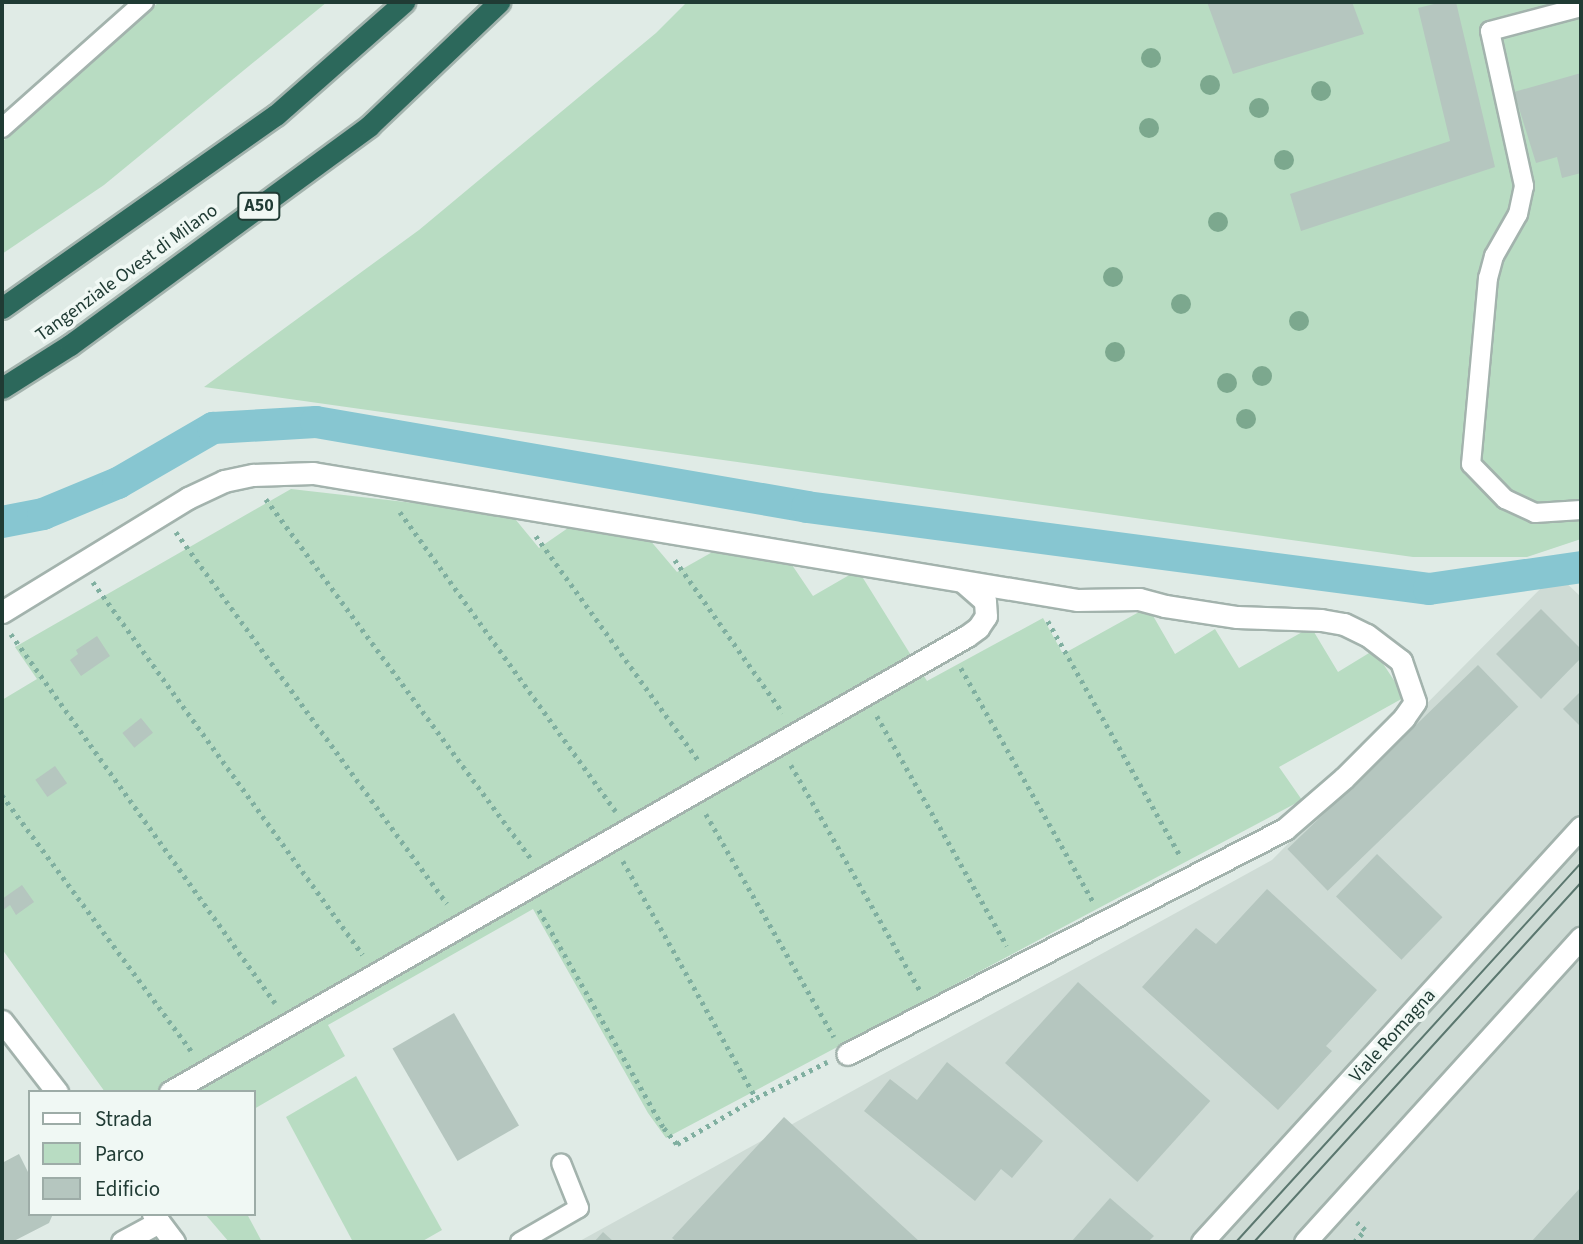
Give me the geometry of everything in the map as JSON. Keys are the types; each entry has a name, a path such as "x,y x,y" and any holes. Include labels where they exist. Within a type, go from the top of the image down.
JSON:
{"highway":[{"path":"2,308 276,115 404,2"},
{"name":"Tangenziale Ovest di Milano","path":"2,387 70,345 369,126 499,2"}],"street":[{"path":"2,612 162,514 224,481 249,475 313,473 1077,600 1139,599 1165,607 1237,617 1321,620 1343,624 1367,635 1401,661 1415,702 1404,718 1344,778 1285,829 846,1055"},
{"path":"173,1090 978,628 986,616 985,601 964,583"},
{"name":"Viale Romagna","path":"1202,1242 1581,827"},
{"path":"1305,1242 1581,938"},
{"path":"2,1021 55,1090"},
{"path":"122,1242 156,1218 174,1242"}],"lane":[{"path":"2,128 144,2"},
{"path":"1581,7 1490,31 1524,186 1518,214 1494,256 1488,278 1471,464 1505,499 1535,513 1581,510"},
{"path":"520,1242 579,1208 561,1163"}],"path":[{"path":"249,475 536,883 664,1128 677,1144 817,1065 846,1055 694,792"},
{"path":"380,484 620,834 756,1098"},
{"path":"514,507 713,781"},
{"path":"162,514 461,925"},
{"path":"654,530 797,732"},
{"path":"80,565 376,974"},
{"path":"1033,592 1192,877"},
{"path":"10,633 290,1023"},
{"path":"948,646 1105,922"},
{"path":"864,694 1019,966"},
{"path":"778,743 932,1011"},
{"path":"2,795 206,1071"}],"shaded area":[{"path":"1556,573 1581,597 1581,1242 578,1242 1272,860"}],"green space":[{"path":"159,2 327,2 104,185 2,254 2,142"},
{"path":"687,2 1581,2 1581,539 1527,557 1413,557 204,387 419,230 656,33"},
{"path":"291,489 511,514 539,548 568,528 649,539 677,572 716,550 788,559 813,596 858,570 927,681 1043,618 1063,654 1148,607 1175,654 1215,629 1239,668 1311,627 1338,672 1374,650 1405,697 1279,767 1302,800 666,1138 648,1113 533,909 328,1025 345,1056 256,1108 256,1090 104,1090 2,949 2,700 37,679 15,647"},
{"path":"356,1076 442,1230 421,1242 353,1242 286,1117"},
{"path":"207,1216 248,1216 262,1242 229,1242"}],"building":[{"path":"1207,2 1352,2 1364,34 1233,74"},
{"path":"1442,2 1456,2 1495,167 1301,231 1290,194 1450,141 1418,8"},
{"path":"1581,73 1581,173 1562,178 1557,157 1536,163 1514,92"},
{"path":"1541,609 1581,649 1581,658 1541,699 1496,654"},
{"path":"97,636 110,656 81,676 70,660 78,654 76,650"},
{"path":"1478,665 1518,707 1328,891 1287,849"},
{"path":"1581,691 1581,727 1563,709"},
{"path":"141,718 153,733 134,748 122,733"},
{"path":"55,766 67,783 47,797 35,780"},
{"path":"1377,854 1442,917 1401,960 1336,896"},
{"path":"22,885 34,902 16,915 10,905 2,911 2,899"},
{"path":"1267,889 1377,990 1326,1046 1332,1051 1278,1110 1142,987 1196,928 1216,944"},
{"path":"1078,982 1210,1101 1137,1182 1005,1063"},
{"path":"454,1013 519,1126 458,1161 393,1048"},
{"path":"947,1062 1043,1141 1012,1178 1001,1169 975,1201 864,1111 890,1079 917,1100"},
{"path":"784,1117 920,1242 677,1242 672,1238"},
{"path":"19,1154 28,1172 28,1216 52,1216 49,1223 12,1242 2,1242 2,1163"},
{"path":"1581,1187 1581,1242 1531,1242"},
{"path":"1110,1198 1154,1236 1148,1242 1071,1242"},
{"path":"603,1232 614,1242 594,1242"}],"waterway":[{"path":"2,522 43,514 118,483 213,428 316,422 807,507 1429,589 1581,567"}],"tram line":[{"path":"1236,1242 1581,863"},
{"path":"1254,1242 1581,883"}]}
